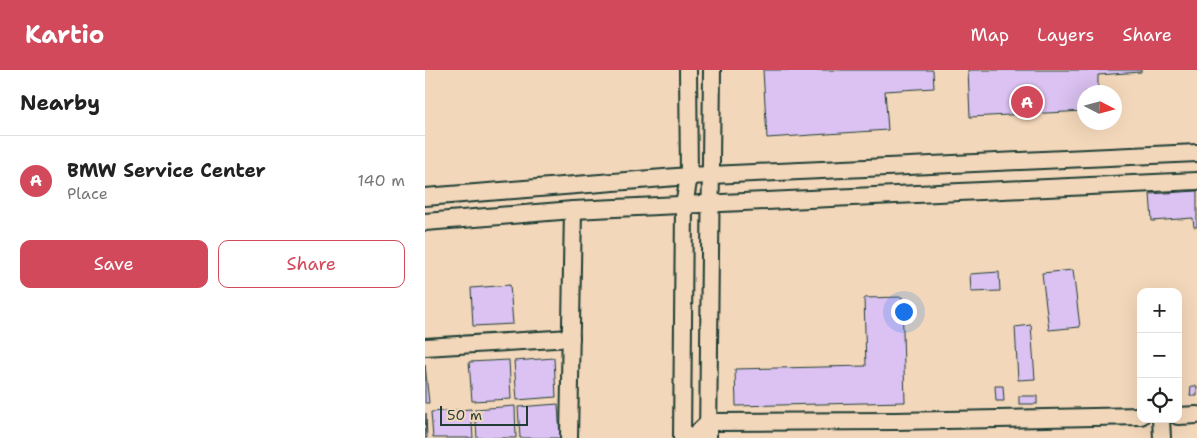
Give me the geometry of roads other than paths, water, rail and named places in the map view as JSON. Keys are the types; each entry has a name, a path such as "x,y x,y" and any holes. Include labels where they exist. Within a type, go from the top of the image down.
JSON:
{"street":[{"path":"682,438 685,206 689,176 687,70"},
{"path":"709,430 709,204 712,174 712,70"},
{"path":"425,197 712,174 1197,152"},
{"path":"425,222 573,210 1197,181"},
{"path":"569,438 573,210"},
{"path":"425,347 571,338"},
{"path":"692,438 709,430 1137,416"},
{"path":"1182,416 1197,416"},
{"path":"1161,423 1162,438"}],"place":[{"name":"BMW Service Center","path":"1027,102"}]}
